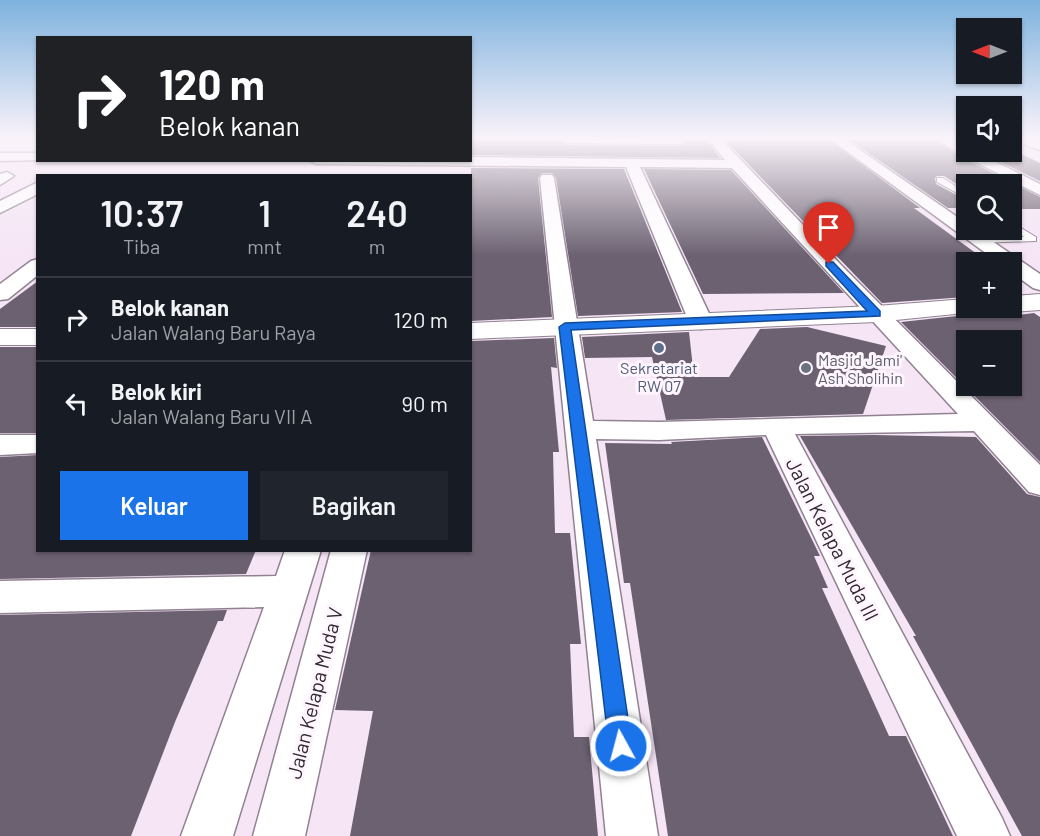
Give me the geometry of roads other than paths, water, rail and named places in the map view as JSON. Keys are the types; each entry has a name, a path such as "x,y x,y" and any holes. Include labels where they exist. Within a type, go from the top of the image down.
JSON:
{"street":[{"path":"547,178 632,836"},
{"path":"638,178 701,322"},
{"path":"749,178 1040,484"},
{"path":"891,178 956,224"},
{"path":"1017,178 1040,190"},
{"path":"0,208 36,188"},
{"path":"978,240 995,252"},
{"path":"0,294 36,267"},
{"path":"1022,271 1040,284"},
{"path":"1022,303 1040,302"},
{"path":"472,331 876,314 956,308"},
{"path":"0,337 36,337"},
{"path":"579,430 659,431 982,422"},
{"name":"Jalan Kelapa Muda III","path":"776,426 984,836"},
{"path":"0,445 36,444"},
{"path":"207,836 302,552"},
{"name":"Jalan Kelapa Muda V","path":"279,836 349,552"},
{"path":"0,597 290,591"}],"lane":[{"path":"940,180 956,190"},
{"path":"1022,231 1033,238 1022,238"}],"place":[{"name":"Sekretariat RW 07","path":"659,348"},
{"name":"Masjid Jami' Ash Sholihin","path":"806,368"}]}
